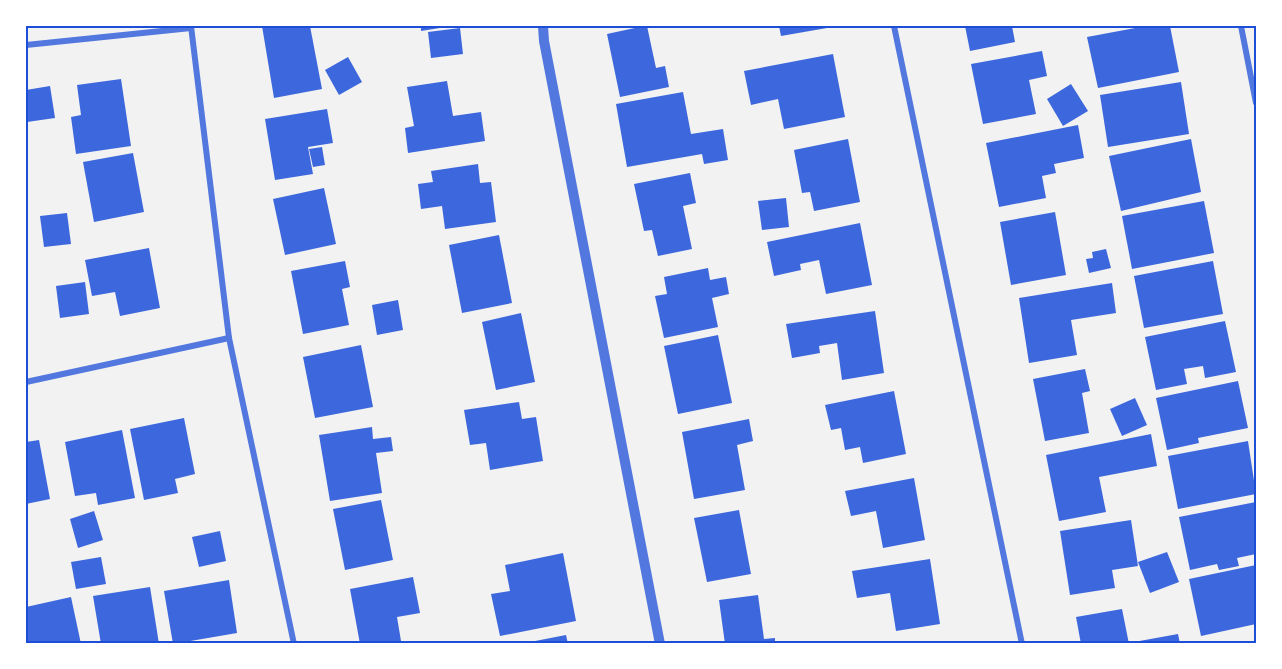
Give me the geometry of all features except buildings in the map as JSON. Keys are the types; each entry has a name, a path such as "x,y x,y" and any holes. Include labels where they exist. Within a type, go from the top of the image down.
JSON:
{"street":[{"path":"543,26 544,42 660,644"},
{"path":"894,26 1022,644"},
{"path":"1241,26 1257,103"},
{"path":"26,45 191,27 229,338 294,644"},
{"path":"26,382 229,338"}]}
